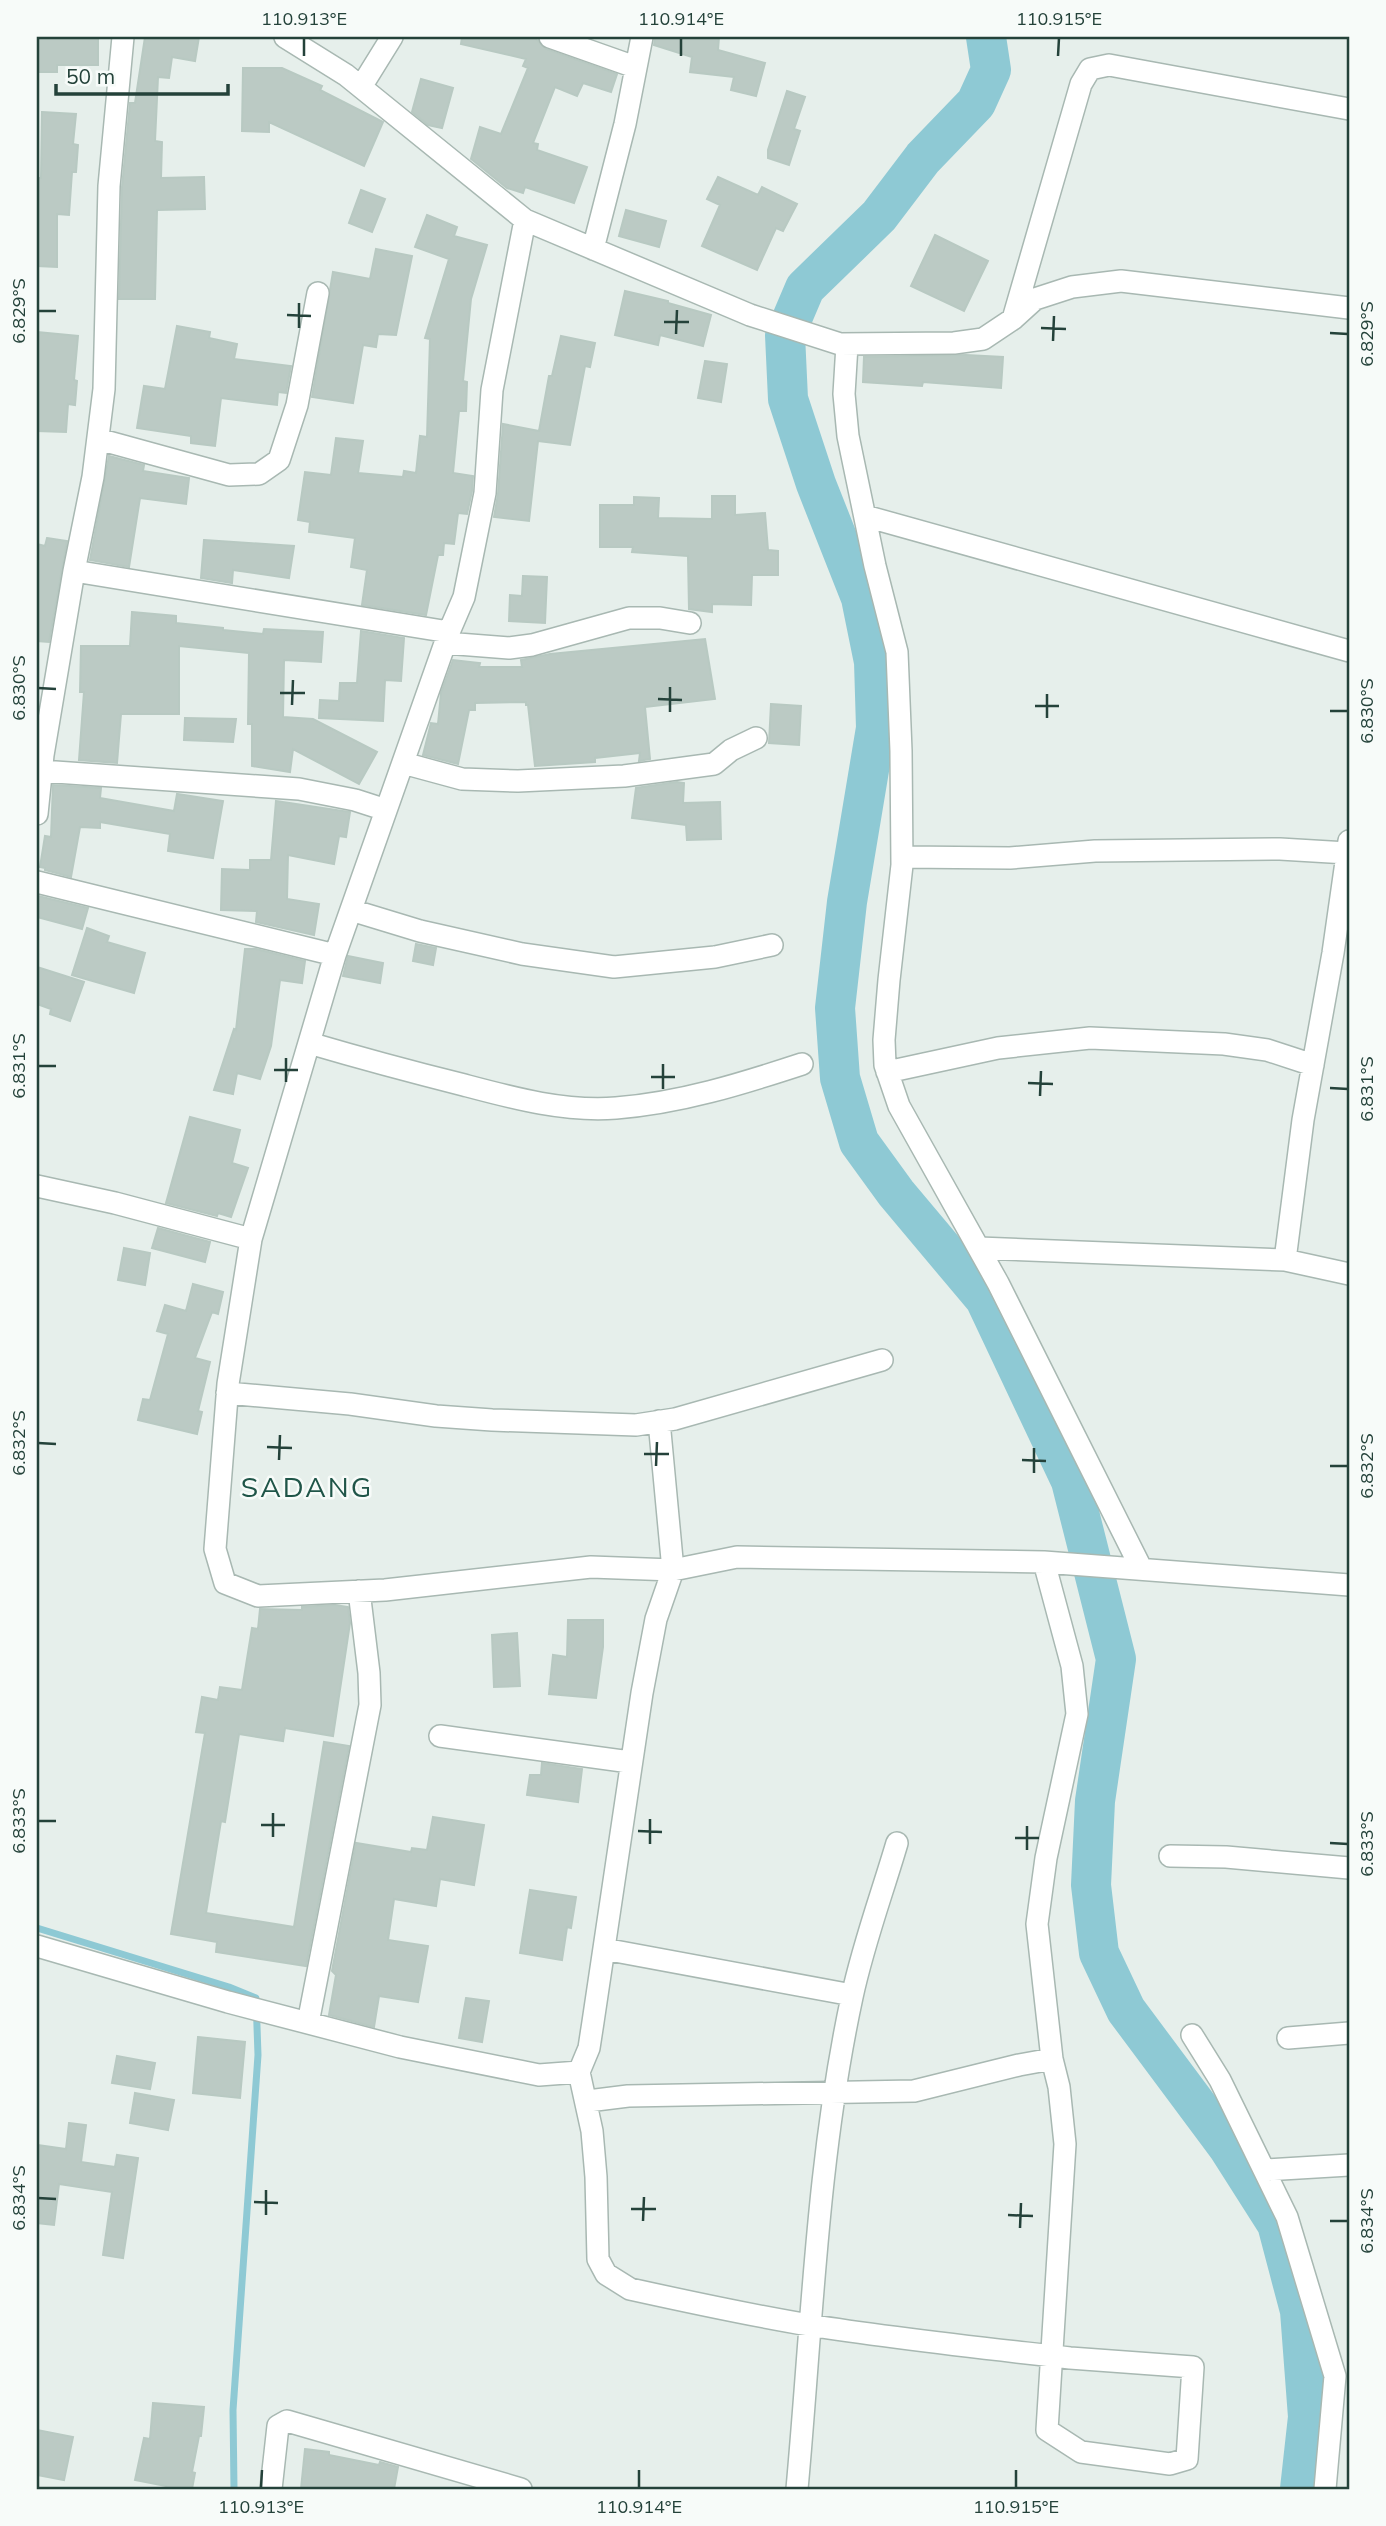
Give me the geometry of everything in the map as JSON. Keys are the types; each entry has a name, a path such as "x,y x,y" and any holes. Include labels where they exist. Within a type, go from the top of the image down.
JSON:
{"street":[{"path":"37,814 41,771 74,571 93,477 104,389 109,186 123,37"},
{"path":"285,37 346,75 525,220 750,315 844,344 964,342 983,339 1013,319 1035,299 1072,286 1121,281 1349,308"},
{"path":"361,87 392,37"},
{"path":"550,37 635,68"},
{"path":"593,249 625,124 642,37"},
{"path":"1013,319 1081,84 1090,69 1109,65 1349,109"},
{"path":"525,220 492,390 485,493 464,597 447,637 335,955 251,1239 227,1393 215,1549 225,1583 258,1595 359,1591 591,1567 673,1570 737,1557 1044,1562 1349,1585"},
{"path":"98,439 229,475 259,474 279,460 297,405 318,293"},
{"path":"844,344 844,394 848,436 897,652 902,857 884,1040 887,1072 898,1106 998,1283 1133,1568"},
{"path":"865,516 1349,651"},
{"path":"74,571 509,648 532,645 629,618 660,618 690,623"},
{"path":"403,763 462,779 518,781 624,776 714,764 731,750 756,738"},
{"path":"41,771 299,789 348,798 386,810"},
{"path":"902,857 1010,858 1095,850 1348,847 1303,1120 1285,1261"},
{"path":"37,882 335,955"},
{"path":"351,910 421,931 522,954 614,967 715,957 772,945"},
{"path":"887,1072 998,1048 1090,1038 1224,1044 1267,1050 1313,1065"},
{"path":"309,1043 527,1101 571,1108 615,1108 677,1100 738,1086 802,1064"},
{"path":"37,1186 115,1203 251,1239"},
{"path":"979,1248 1285,1261 1349,1275"},
{"path":"227,1393 492,1420 636,1425 882,1360"},
{"path":"659,1421 673,1570 656,1619 630,1762 589,2048 579,2072 588,2101 596,2177 598,2259 606,2274 630,2290 808,2325 1051,2356 1194,2367 1187,2459 1170,2464 1081,2452 1047,2430 1051,2356 1065,2144 1059,2087 1052,2059 1037,1924 1046,1858 1077,1714 1072,1666 1044,1562"},
{"path":"298,2021 370,1705 359,1591"},
{"path":"440,1736 630,1762"},
{"path":"797,2489 808,2325 834,2093 852,1995 897,1843"},
{"path":"1170,1856 1226,1857 1349,1868"},
{"path":"37,1946 228,2002 400,2047 539,2075 579,2072"},
{"path":"604,1948 852,1995"},
{"path":"1288,2038 1349,2032"},
{"path":"1192,2035 1220,2080 1287,2217 1342,2376 1325,2489"},
{"path":"588,2101 628,2096 914,2091 1052,2059"},
{"path":"1264,2170 1349,2165"},
{"path":"271,2489 278,2426 286,2421 521,2489"}],"building":[{"path":"37,37 98,37 98,65 57,65 57,72 37,72"},
{"path":"145,37 199,37 195,61 172,57 169,78 158,77 155,141 162,142 161,178 204,177 205,209 157,210 155,299 119,299 122,187 130,103 135,103"},
{"path":"462,37 534,37 546,49 617,74 611,92 583,83 577,96 555,87 533,143 538,144 537,150 587,167 574,203 525,187 523,193 507,188 471,159 480,127 501,134 528,68 523,66 526,59 461,44"},
{"path":"655,37 719,37 718,50 765,63 756,96 731,90 734,77 690,72 692,57 654,45"},
{"path":"243,68 282,68 322,86 320,90 383,122 364,166 269,122 269,132 242,131"},
{"path":"421,79 453,88 442,128 428,125 412,112"},
{"path":"787,91 805,97 794,129 800,131 789,165 768,158 768,150"},
{"path":"42,112 76,114 73,144 78,145 76,172 72,172 69,215 57,214 57,267 37,266 37,178 41,178"},
{"path":"718,177 758,195 762,187 797,204 783,231 776,228 757,270 702,246 720,205 707,199"},
{"path":"361,190 385,199 372,232 349,223"},
{"path":"626,210 666,221 659,247 619,236"},
{"path":"427,215 457,227 454,236 487,245 471,299 463,381 467,382 466,411 459,411 453,473 473,476 472,491 467,514 458,513 454,544 444,543 443,555 438,555 426,615 362,605 367,570 351,567 355,538 309,532 310,522 298,520 305,472 331,475 336,438 363,441 358,473 403,477 404,471 416,473 420,436 427,437 430,339 425,338 449,259 415,247"},
{"path":"935,235 988,261 964,311 911,286"},
{"path":"376,249 412,256 396,335 378,334 376,347 363,345 353,403 312,397 333,272 370,279"},
{"path":"625,291 711,315 703,346 660,335 658,345 615,335"},
{"path":"177,326 210,332 209,338 237,344 234,359 291,366 286,393 278,392 277,405 221,398 215,446 191,443 191,436 137,428 144,386 165,389"},
{"path":"37,332 78,336 75,405 68,404 66,432 37,431"},
{"path":"561,336 595,343 590,367 585,366 570,445 538,441 529,521 494,517 503,424 539,431 549,376 552,376"},
{"path":"864,357 1003,357 1001,388 923,382 922,386 863,382"},
{"path":"705,361 727,364 721,402 698,398"},
{"path":"109,456 144,465 143,471 189,478 186,504 140,498 129,567 90,560"},
{"path":"712,496 735,496 735,515 765,513 768,550 778,551 778,575 752,575 751,605 712,604 712,612 689,609 688,556 632,552 633,547 600,547 600,505 634,505 634,497 659,498 658,518 712,519"},
{"path":"47,538 67,541 49,642 37,641 37,544 45,546"},
{"path":"204,540 294,546 289,578 233,570 232,583 201,578"},
{"path":"523,576 547,577 545,623 509,621 510,595 522,596"},
{"path":"132,612 176,616 176,623 223,630 263,634 264,629 323,632 321,662 284,660 283,717 313,719 377,752 359,784 293,749 290,772 252,766 252,724 248,724 249,653 179,646 179,714 121,714 117,763 79,760 84,692 80,692 81,646 130,646"},
{"path":"361,631 404,638 401,681 385,680 383,721 319,718 320,700 339,701 340,683 357,683"},
{"path":"705,639 715,699 645,707 650,759 639,761 640,753 595,758 595,762 535,766 526,702 475,703 475,710 469,710 458,764 423,755 431,723 438,724 441,693 453,660 480,663 479,667 522,667 521,660 550,654"},
{"path":"771,704 801,706 799,745 769,743"},
{"path":"185,718 236,719 233,742 184,740"},
{"path":"684,783 683,803 720,802 721,839 687,840 686,825 632,818 636,788"},
{"path":"53,785 101,788 100,798 174,811 177,794 223,801 213,858 168,851 170,834 100,822 100,828 80,827 71,877 45,870 40,867 45,836 51,837"},
{"path":"276,801 350,812 346,837 339,836 334,864 288,855 287,899 319,904 314,935 256,922 257,911 221,910 222,869 250,870 250,860 271,860"},
{"path":"38,896 88,908 82,929 37,917"},
{"path":"87,928 109,936 107,942 145,953 134,993 72,975"},
{"path":"416,944 436,948 433,965 413,961"},
{"path":"245,949 256,949 305,961 302,983 280,980 271,1046 260,1079 237,1073 233,1094 214,1090 234,1029 236,1030"},
{"path":"348,956 383,963 380,983 343,976"},
{"path":"37,967 84,982 70,1021 50,1014 51,1009 37,1004"},
{"path":"190,1117 240,1130 232,1163 248,1168 231,1217 166,1203"},
{"path":"158,1228 210,1242 205,1262 152,1248"},
{"path":"124,1248 150,1253 145,1285 118,1280"},
{"path":"193,1284 223,1292 218,1314 212,1312 195,1358 210,1362 198,1411 202,1412 197,1434 138,1420 143,1399 150,1400 168,1334 157,1331 165,1305 186,1311"},
{"path":"302,1607 348,1607 350,1623 333,1736 285,1728 283,1741 239,1734 225,1822 221,1821 206,1913 294,1927 324,1742 349,1746 306,1966 216,1952 217,1942 171,1934 205,1733 196,1732 202,1697 218,1700 220,1687 242,1690 252,1628 258,1629 260,1609 302,1610"},
{"path":"568,1620 603,1620 603,1647 596,1698 549,1694 553,1655 567,1657"},
{"path":"517,1633 520,1686 494,1687 492,1635"},
{"path":"542,1763 582,1769 578,1802 527,1795 530,1775 541,1775"},
{"path":"433,1817 484,1825 474,1885 440,1879 436,1906 394,1899 388,1940 428,1946 418,2002 379,1996 374,2027 329,2015 336,1975 332,1971 356,1843 411,1852 412,1848 427,1850"},
{"path":"530,1890 576,1897 571,1928 567,1927 562,1960 520,1953"},
{"path":"466,1998 489,2001 482,2042 459,2038"},
{"path":"198,2037 245,2042 240,2098 193,2093"},
{"path":"117,2056 155,2063 150,2089 112,2083"},
{"path":"135,2093 174,2100 168,2130 130,2123"},
{"path":"69,2123 86,2125 81,2162 115,2167 117,2155 138,2158 123,2258 103,2255 112,2192 59,2184 54,2225 37,2223 37,2145 66,2149"},
{"path":"153,2403 204,2407 201,2436 192,2472 195,2473 192,2489 165,2489 166,2486 135,2480 144,2438 150,2439"},
{"path":"37,2430 73,2437 64,2480 37,2475"},
{"path":"305,2449 398,2467 394,2489 301,2489"}],"waterway":[{"path":"986,37 991,70 976,103 923,158 879,216 805,288 785,335 788,399 816,484 861,598 874,662 876,728 847,902 835,1008 840,1078 859,1142 896,1193 985,1299 1071,1481 1116,1659 1095,1801 1091,1885 1099,1953 1126,2010 1228,2147 1277,2224 1300,2311 1308,2417 1300,2489"},
{"path":"37,1928 229,1987 256,1998 258,2055 233,2410 234,2489"}],"district":[{"name":"SADANG","path":"307,1487"}]}
